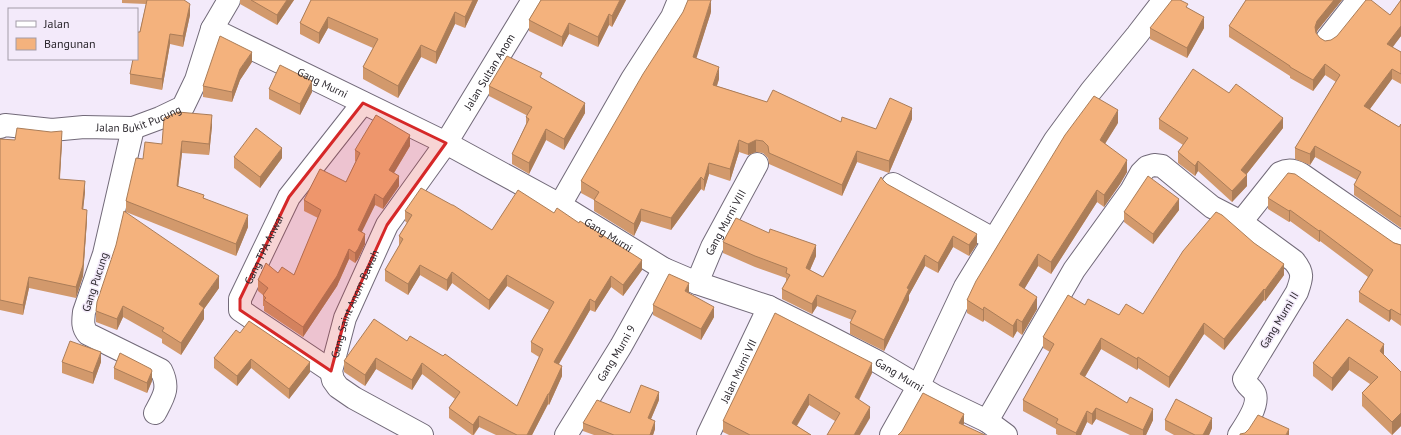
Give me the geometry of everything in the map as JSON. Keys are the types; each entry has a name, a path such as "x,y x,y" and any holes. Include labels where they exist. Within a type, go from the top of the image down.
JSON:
{"street":[{"name":"Jalan Bukit Pucung","path":"0,127 5,125 52,130 84,127 133,128 160,118 183,107 196,80 212,29 229,0"},
{"name":"Jalan Sultan Anom","path":"446,143 533,0"},
{"path":"560,205 632,79 672,18 679,0"},
{"path":"891,435 918,387 965,287 1055,140 1091,91 1164,0"},
{"path":"1327,39 1358,0"},
{"name":"Gang Murni","path":"212,29 446,143 560,205 664,269 697,283 769,307 878,362 918,387 987,421 1006,435"},
{"name":"Gang TPA Anwar","path":"331,371 240,310 240,299 289,197 363,103"},
{"name":"Gang Pucung","path":"133,128 104,254 82,322 84,330 88,334 161,370 166,379 164,395 155,413"},
{"name":"Gang Saint Anom Bawah","path":"422,435 354,398 338,387 333,380 331,371 345,318 386,225 446,143"},
{"name":"Gang Murni VIII","path":"697,283 715,240 757,164"},
{"path":"987,421 1074,270 1131,191 1141,173 1147,167 1154,165 1162,166 1212,208 1241,222 1280,173 1285,170 1292,170 1301,174 1401,243"},
{"path":"893,184 993,240"},
{"name":"Gang Murni II","path":"1239,435 1250,418 1256,395 1244,379 1280,322 1302,280 1301,268 1294,261 1241,222"},
{"name":"Gang Murni 9","path":"566,435 621,346 664,269"},
{"name":"Jalan Murni VII","path":"708,435 769,307"}],"highlighted area":[{"path":"363,103 446,143 387,225 345,318 331,371 240,310 240,299 289,197"}],"building":[{"path":"147,0 184,0 190,4 183,36 170,34 162,79 130,74 133,60 138,60 138,32 140,32"},
{"path":"251,0 287,0 277,15"},
{"path":"311,0 473,0 465,17 455,12 436,52 421,45 398,86 363,67 378,39 328,17 319,33 300,23"},
{"path":"541,0 620,0 612,16 609,14 598,37 569,23 562,37 529,20"},
{"path":"688,0 711,0 693,57 719,67 713,85 767,102 773,90 841,122 842,117 876,129 890,98 912,108 889,161 857,151 842,185 769,153 768,146 763,141 756,140 748,144 739,140 730,169 709,163 704,180 701,177 671,218 641,209 634,224 594,200 599,192 581,181 643,74 683,12"},
{"path":"1172,0 1180,0 1188,4 1186,7 1204,17 1187,48 1150,28"},
{"path":"1246,0 1334,0 1317,21 1315,27 1316,33 1325,41 1331,40 1337,36 1366,0 1371,0 1390,15 1401,0 1401,26 1387,44 1401,52 1401,74 1392,69 1364,106 1399,127 1401,124 1401,217 1354,185 1361,172 1315,146 1310,154 1295,148 1340,75 1325,64 1313,80 1290,67 1229,26"},
{"path":"220,36 252,52 240,69 232,92 203,86"},
{"path":"507,56 542,73 540,77 585,103 564,139 546,129 529,163 512,154 529,119 526,117 532,107 489,86"},
{"path":"280,65 312,81 300,104 269,89"},
{"path":"1193,69 1229,93 1236,84 1283,118 1241,170 1247,175 1232,191 1198,161 1195,166 1178,152 1188,138 1159,119"},
{"path":"1094,96 1118,110 1100,140 1127,160 1104,195 1097,190 1051,262 1038,254 1019,285 1037,297 1022,322 1017,319 1013,326 984,307 983,310 967,300 976,281 1065,135"},
{"path":"178,112 212,115 209,144 182,141 177,186 204,195 203,198 248,215 236,244 126,201 136,158 143,159 145,142 162,144 164,118"},
{"path":"376,115 410,135 389,170 399,176 383,199 375,194 358,230 365,234 358,249 355,253 349,249 337,276 303,327 264,300 266,298 263,295 268,288 258,280 266,263 278,273 282,267 294,275 321,210 304,200 320,169 346,182 360,153 355,150"},
{"path":"17,128 51,132 62,131 59,179 85,181 82,209 87,210 83,265 76,287 29,277 23,305 0,300 0,139 15,140"},
{"path":"256,128 282,148 260,177 234,157"},
{"path":"1288,173 1295,174 1394,243 1401,245 1401,315 1391,309 1389,311 1359,292 1373,270 1320,230 1319,231 1290,210 1289,211 1268,198"},
{"path":"1148,176 1179,199 1153,234 1124,212"},
{"path":"881,177 887,184 977,234 969,245 953,236 938,263 925,255 907,288 909,289 884,340 850,323 856,311 817,295 812,304 782,289 790,275 786,273 787,268 723,242 736,218 769,233 770,229 816,245 806,268 823,277"},
{"path":"421,188 453,205 492,230 518,190 554,213 557,208 579,223 580,221 642,260 623,285 611,276 595,302 590,299 554,362 562,366 527,435 517,435 479,416 473,425 449,408 460,392 422,363 412,380 376,358 365,375 344,361 374,319 407,341 410,336 443,356 445,354 517,406 543,349 531,342 554,302 507,275 489,300 452,272 447,280 420,265 408,284 385,270 403,239 399,236 412,215 405,211"},
{"path":"124,211 219,276 199,304 204,308 181,343 162,331 164,328 123,306 117,319 96,311 97,302 116,245"},
{"path":"1216,212 1222,215 1254,243 1284,264 1265,290 1264,289 1224,339 1204,323 1169,377 1138,357 1137,359 1101,338 1080,374 1127,403 1130,397 1153,409 1143,430 1096,408 1092,414 1087,411 1076,433 1056,423 1058,419 1023,400 1054,344 1043,337 1068,295 1085,305 1088,299 1119,315 1126,304 1143,314 1183,251"},
{"path":"669,274 689,283 685,291 714,307 701,329 653,305"},
{"path":"775,313 872,363 855,397 870,407 854,435 827,435 840,413 809,394 792,423 811,435 750,435 723,421"},
{"path":"1347,319 1384,344 1380,351 1401,372 1401,413 1392,422 1362,393 1378,377 1349,357 1332,378 1313,363"},
{"path":"249,321 310,362 289,389 251,359 237,376 214,358 236,330 240,333"},
{"path":"70,341 101,352 93,373 62,362"},
{"path":"120,353 151,369 152,371 147,383 114,368"},
{"path":"641,385 659,392 648,418 655,421 650,435 614,435 583,423 597,400 630,413"},
{"path":"923,393 964,414 959,423 985,435 898,435 902,431"},
{"path":"1176,399 1212,418 1203,435 1195,435 1165,420"},
{"path":"1258,415 1289,429 1286,435 1240,435 1249,429"}]}
